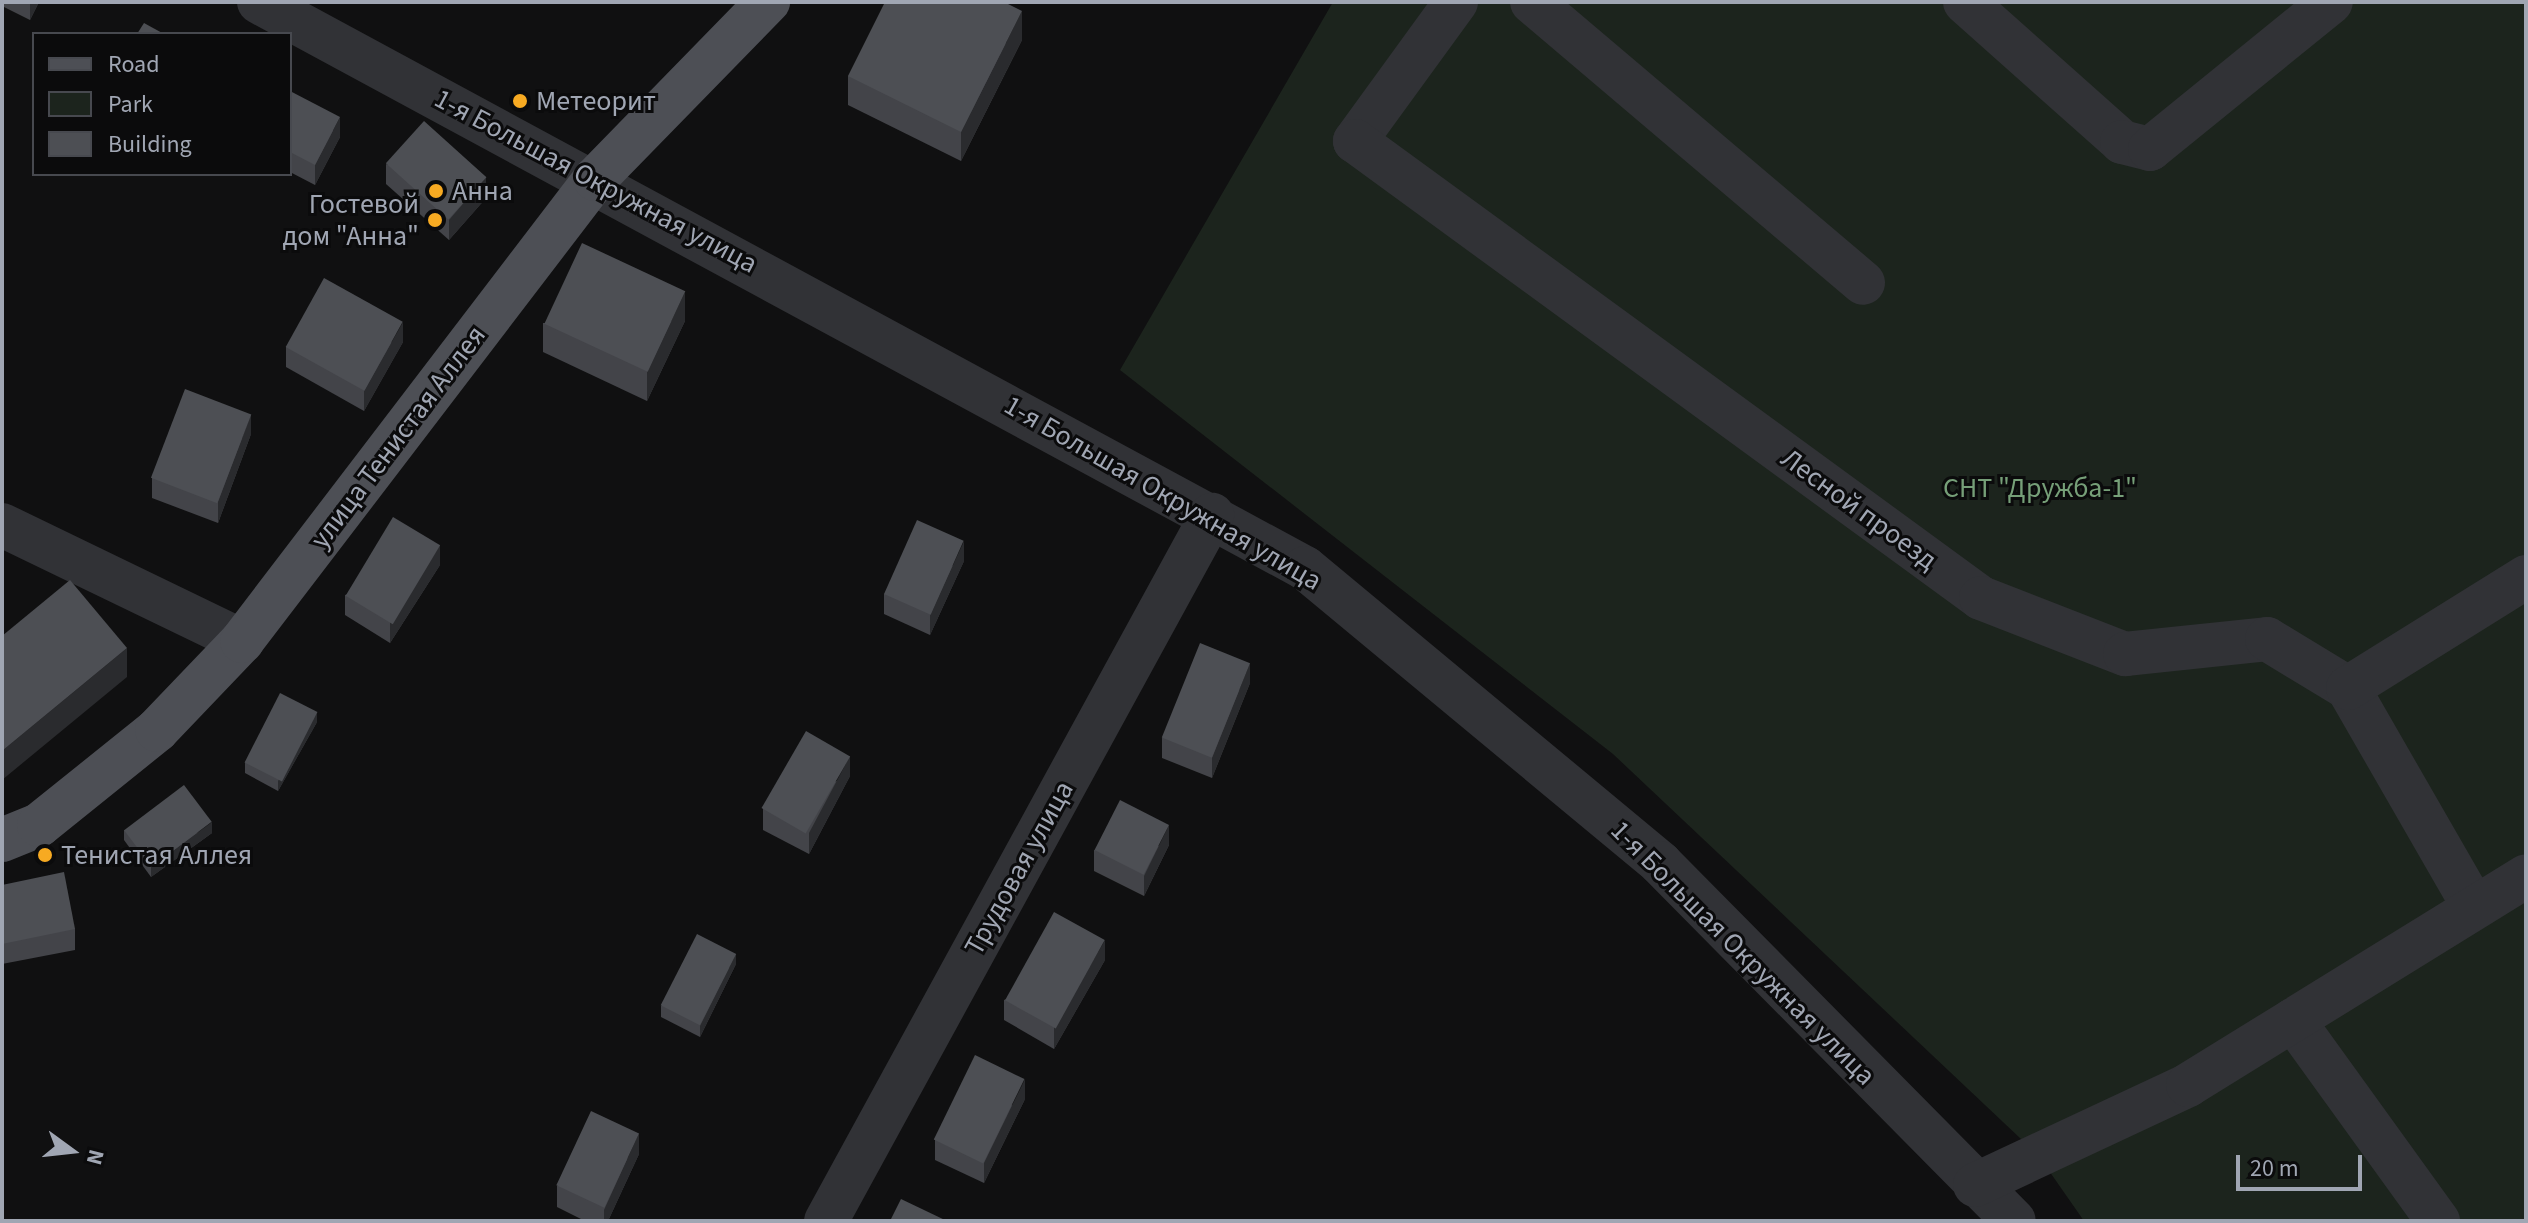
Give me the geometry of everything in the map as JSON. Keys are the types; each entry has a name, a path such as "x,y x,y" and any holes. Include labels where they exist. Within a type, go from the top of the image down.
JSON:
{"main road":[{"name":"улица Тенистая Аллея","path":"2,840 39,825 157,730 242,641 595,179 768,2"}],"street":[{"name":"1-я Большая Окружная улица","path":"259,2 595,179 1305,568 1660,863 1975,1185 2014,1221"},
{"name":"Лесной проезд","path":"1456,2 1355,141 1981,598 2125,654 2267,639 2348,688 2474,907"},
{"path":"1532,2 1863,283"},
{"path":"1965,2 2122,142 2150,149 2331,2"},
{"name":"Трудовая улица","path":"826,1221 1212,515"},
{"path":"2,525 242,641"},
{"path":"2348,688 2526,577"},
{"path":"1975,1185 2188,1085 2526,876"},
{"path":"2293,1020 2438,1221"}],"green space":[{"name":"СНТ \"Дружба-1\"","path":"1333,2 2526,2 2526,1221 2084,1221 2038,1155 1613,754 1120,370"}],"building":[{"path":"885,2 1004,2 1022,11 961,132 848,76"},
{"path":"144,23 160,32 138,32"},
{"path":"292,92 340,117 315,165 292,153"},
{"name":"Анна","path":"424,121 486,177 448,220 386,163"},
{"path":"582,243 685,291 648,372 544,324"},
{"path":"324,278 403,322 364,391 286,347"},
{"path":"185,389 251,414 217,503 151,478"},
{"path":"393,517 440,545 393,624 346,596"},
{"path":"917,520 964,541 931,615 884,594"},
{"path":"70,580 127,648 2,751 2,636"},
{"path":"1200,643 1250,663 1212,758 1162,738"},
{"path":"280,693 317,712 282,782 245,762"},
{"path":"806,731 850,756 806,834 762,808"},
{"path":"184,785 212,822 152,867 124,830"},
{"path":"1120,800 1169,825 1144,875 1095,850"},
{"path":"64,872 75,929 2,944 2,885"},
{"path":"1054,912 1105,940 1056,1028 1005,1000"},
{"path":"697,934 736,954 700,1025 661,1005"},
{"path":"975,1055 1024,1079 983,1164 934,1139"},
{"path":"591,1111 639,1133 604,1208 556,1185"},
{"path":"901,1199 947,1221 890,1221"}],"place":[{"name":"Метеорит","path":"520,101"},
{"name":"Анна","path":"436,191"},
{"name":"Гостевой дом \"Анна\"","path":"435,220"},
{"name":"Тенистая Аллея","path":"45,855"}]}
